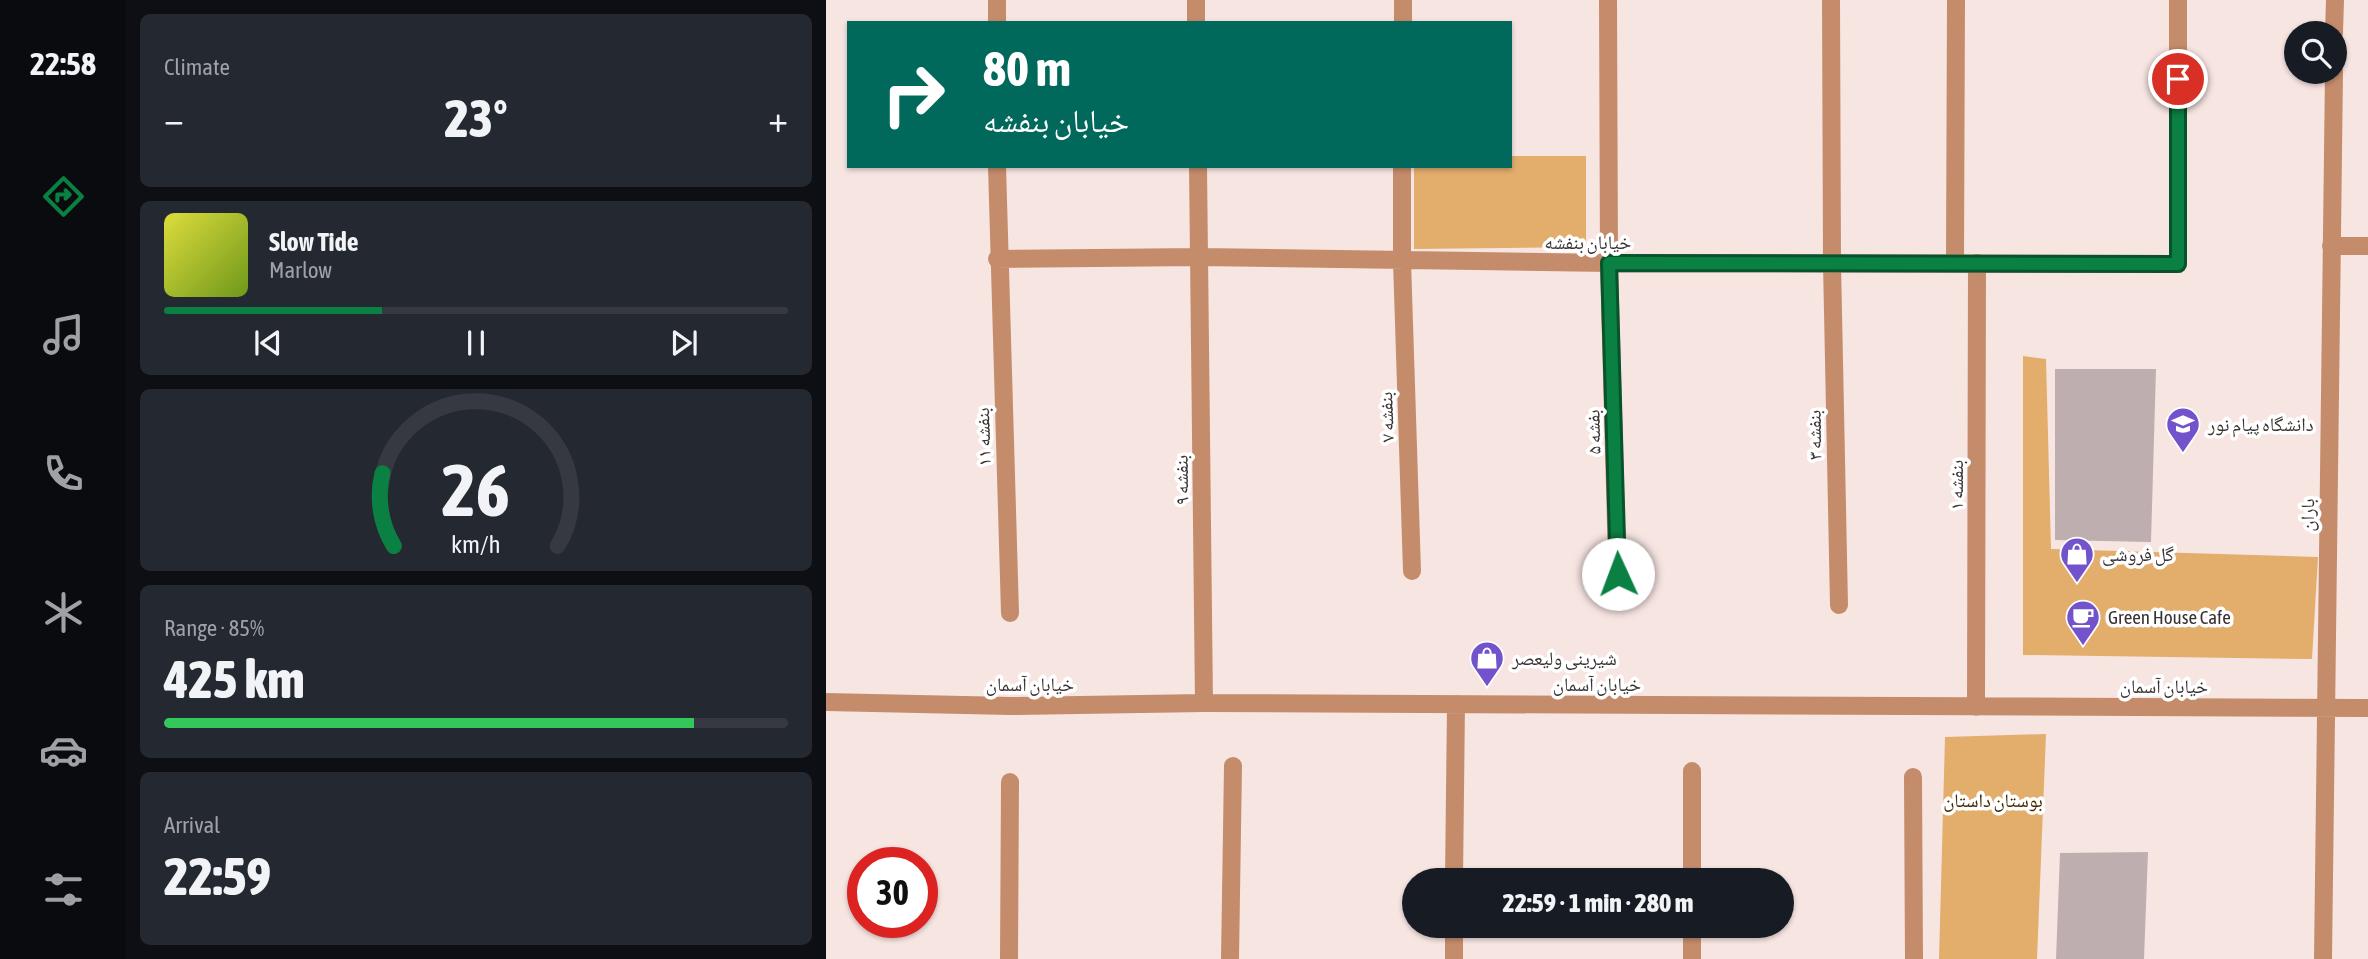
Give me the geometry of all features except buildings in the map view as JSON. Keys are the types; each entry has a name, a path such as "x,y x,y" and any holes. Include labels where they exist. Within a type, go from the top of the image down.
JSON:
{"street":[{"path":"997,0 997,21"},
{"path":"1196,0 1196,21"},
{"path":"1403,0 1403,21"},
{"name":"بفشه ۵","path":"1608,0 1609,263 1618,600"},
{"name":"بنفشه ۳","path":"1831,0 1832,263 1839,605"},
{"path":"1955,263 1956,0"},
{"name":"خیابان بنفشه","path":"997,259 1199,257 1609,263 2178,264 2178,0"},
{"path":"2334,21 2335,0"},
{"name":"باران","path":"2323,959 2334,84"},
{"name":"بنفشه ۱۱","path":"997,168 997,259 1010,613"},
{"name":"بنفشه ۹","path":"1198,168 1204,702"},
{"name":"بنفشه ۷","path":"1402,168 1402,261 1412,570"},
{"path":"2331,246 2368,246"},
{"name":"بنفشه ۱","path":"1976,707 1978,263"},
{"name":"خیابان آسمان","path":"826,702 1010,706 1204,702 2368,708"},
{"path":"1454,868 1455,704"},
{"path":"1230,959 1233,766"},
{"path":"1692,771 1692,868"},
{"path":"1913,777 1914,959"},
{"path":"1009,959 1010,782"},
{"path":"1454,938 1454,959"},
{"path":"1692,938 1692,959"}],"green space":[{"path":"1512,156 1586,156 1586,247 1414,249 1414,168 1512,168"},
{"path":"2023,356 2046,359 2051,549 2318,557 2312,659 2023,655"},
{"name":"بوستان داستان","path":"2046,734 2037,959 1939,959 1945,737"}],"place":[{"name":"دانشگاه پیام نور","path":"2183,454"},
{"name":"گل فروشی","path":"2077,584"},
{"name":"Green House Cafe","path":"2083,647"},
{"name":"شیرینی ولیعصر","path":"1487,688"}],"route":[{"path":"1618,574 1609,263 2178,264 2178,79"}]}
